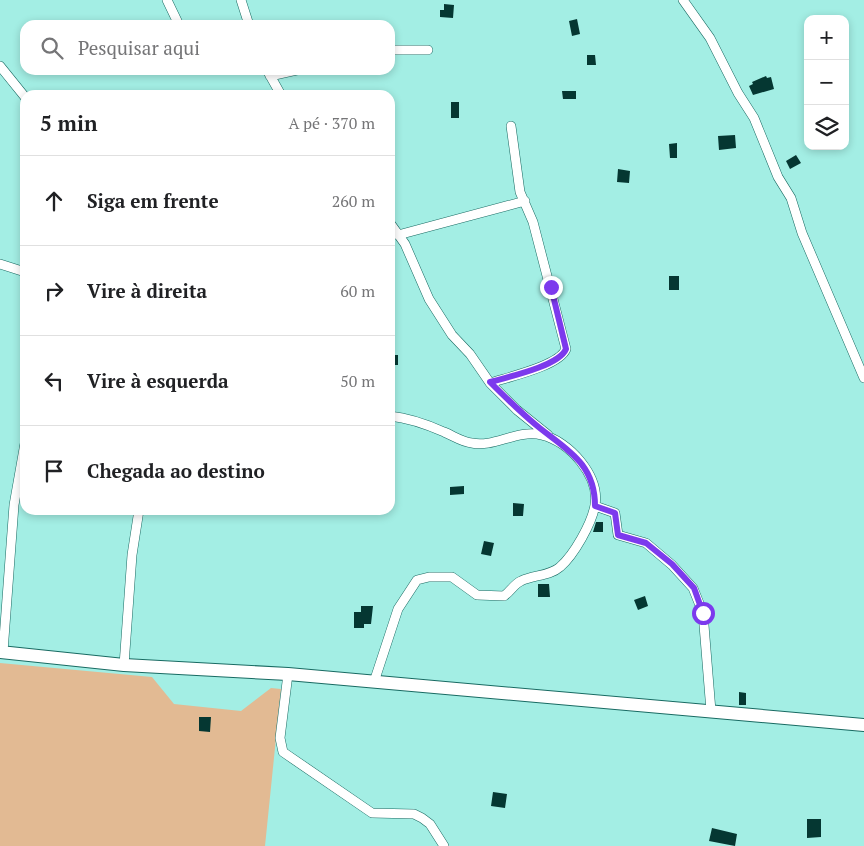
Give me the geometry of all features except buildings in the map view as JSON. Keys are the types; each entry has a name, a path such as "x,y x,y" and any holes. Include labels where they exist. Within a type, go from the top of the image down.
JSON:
{"street":[{"path":"168,0 176,20"},
{"path":"241,0 247,20"},
{"path":"683,0 710,38 738,93 754,118 778,177 791,198 802,233 864,378"},
{"path":"395,50 428,50"},
{"path":"0,66 20,91"},
{"path":"269,75 278,90"},
{"path":"490,382 537,368 564,354 566,349 544,259 518,185 511,126"},
{"path":"395,231 525,202"},
{"path":"374,682 398,609 417,580 429,577 452,577 477,595 504,596 519,582 550,573 562,566 582,537 595,506 592,480 582,464 573,452 525,416 490,382 470,354 441,320 395,235"},
{"path":"0,264 20,270"},
{"path":"519,434 525,427 525,416"},
{"path":"395,417 411,419 465,442 476,444 519,434 541,434 553,438"},
{"path":"20,471 14,505 1,652 124,665 288,674 864,725"},
{"path":"595,506 615,513 618,535 646,543 672,564 694,588 703,613 711,711"},
{"path":"124,665 132,555 138,515"},
{"path":"288,674 280,738 283,752 372,813 414,814 422,818 430,824 444,846"}],"shaded area":[{"path":"0,663 152,677 174,704 241,711 271,688 281,689 265,846 0,846"}],"route":[{"path":"551,287 566,349 564,354 537,368 490,382 517,410 538,428 573,452 592,480 595,506 615,513 616,532 618,535 646,543 672,564 694,588 703,613"}]}
